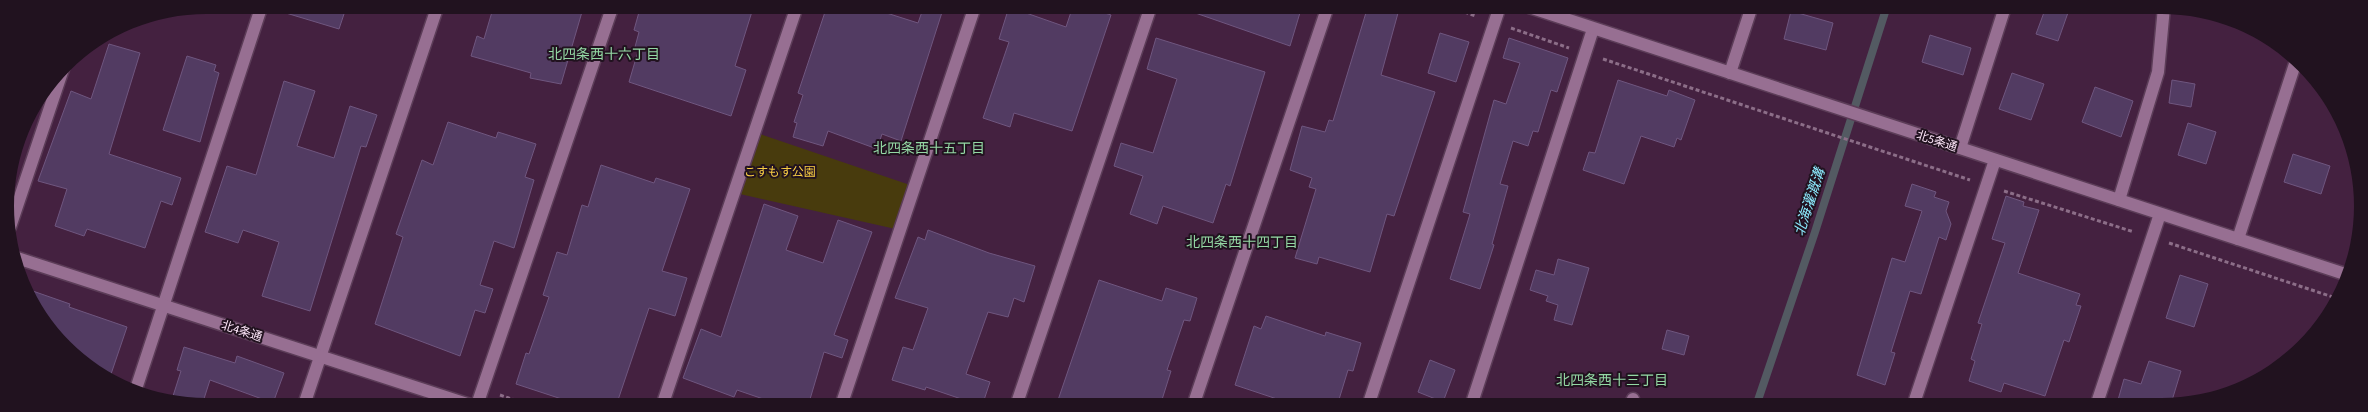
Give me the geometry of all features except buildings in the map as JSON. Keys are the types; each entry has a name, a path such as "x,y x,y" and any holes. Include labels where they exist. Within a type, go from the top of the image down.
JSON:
{"street":[{"path":"137,386 259,14"},
{"path":"306,398 435,14"},
{"path":"480,398 610,14"},
{"path":"665,398 794,14"},
{"path":"844,398 972,14"},
{"path":"1019,398 1148,14"},
{"path":"1196,398 1325,14"},
{"path":"1371,398 1498,14"},
{"name":"北5条通","path":"1549,14 2342,273"},
{"path":"1730,73 1749,14"},
{"path":"1960,148 2003,14"},
{"path":"2119,200 2158,72 2163,14"},
{"path":"1474,398 1593,29"},
{"path":"2238,239 2294,66"},
{"path":"14,215 57,84"},
{"path":"1916,398 1995,160"},
{"path":"2099,398 2160,214"},
{"name":"北4条通","path":"21,259 446,398"}],"path":[{"path":"1470,14 1986,185 2331,296"}],"green space":[{"name":"こすもす公園","path":"760,134 913,186 900,230 740,194"}],"waterway":[{"name":"北海灌漑溝","path":"1759,398 1815,232 1884,14"}],"district":[{"name":"北四条西十六丁目","path":"604,54"},
{"name":"北四条西十五丁目","path":"929,148"},
{"name":"北四条西十四丁目","path":"1242,242"},
{"name":"北四条西十三丁目","path":"1612,380"}]}
